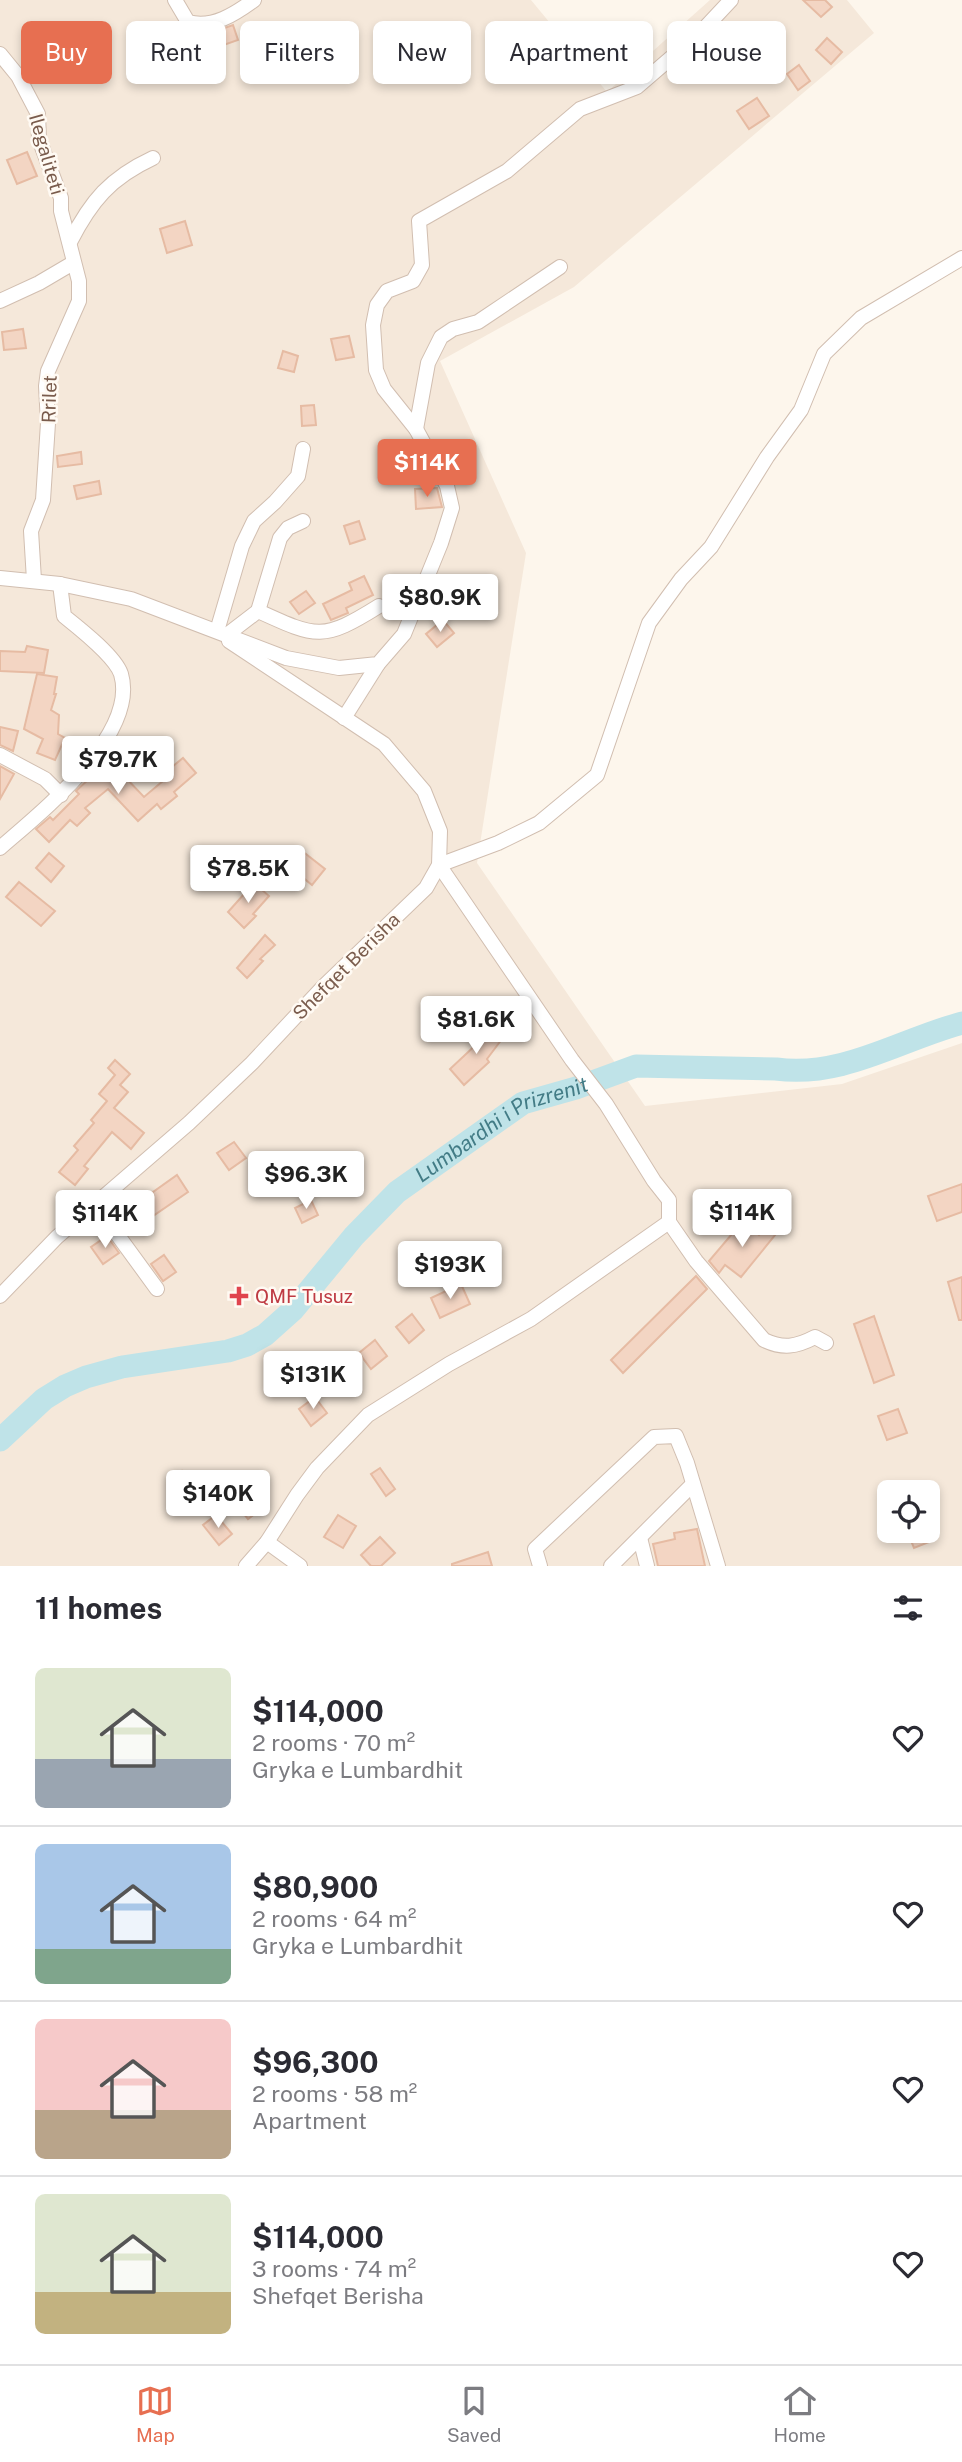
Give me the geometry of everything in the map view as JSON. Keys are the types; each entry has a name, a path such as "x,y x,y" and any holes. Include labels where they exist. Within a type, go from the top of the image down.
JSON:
{"street":[{"path":"175,0 188,22 201,25 214,22 254,0"},
{"path":"344,718 379,664 404,634 441,543 452,508 447,486 416,429 384,389 376,370 373,325 377,305 387,291 413,281 422,265 419,221 507,171 580,109 636,87 701,32 731,0"},
{"name":"Ilegaliteti","path":"0,54 18,76 38,114 39,139 61,198 61,211 73,263"},
{"path":"70,242 85,213 103,189 135,166 153,158"},
{"path":"439,864 498,844 539,823 597,775 649,624 681,579 711,547 767,457 802,410 824,354 861,318 962,258"},
{"path":"0,301 73,263"},
{"name":"Rrilet","path":"34,580 31,531 43,500 48,423 46,386 48,371 58,344 73,319 79,301 79,281 73,263"},
{"path":"416,429 428,363 441,337 453,329 478,322 560,267"},
{"path":"223,633 242,546 254,522 298,476 303,449"},
{"path":"223,633 258,611 280,538 288,528 303,521"},
{"path":"0,578 61,584 131,599 286,658 339,668 379,664"},
{"path":"0,848 61,795 85,769 111,730 123,697 120,672 95,640 64,616 61,584"},
{"path":"258,611 290,626 319,634 345,627 379,606"},
{"path":"223,633 236,646 384,744 424,791 440,831 439,864 572,1060 606,1104 654,1181 669,1200 669,1222 696,1261 764,1340 776,1346 796,1347 814,1337 826,1343"},
{"path":"0,755 45,779 61,795"},
{"name":"Shefqet Berisha","path":"0,1296 57,1237 189,1123 252,1063 324,986 426,888 439,864"},
{"path":"95,1204 157,1289"},
{"path":"246,1566 268,1542 317,1468 368,1415 449,1364 531,1319 669,1222"},
{"path":"540,1566 535,1549 654,1437 676,1436 718,1566"},
{"path":"611,1566 693,1484"},
{"path":"640,1538 647,1566"},
{"path":"268,1542 300,1566"}],"shaded area":[{"path":"0,0 531,0 548,21 485,21 485,84 600,84 607,92 616,84 653,84 653,51 667,38 667,84 786,84 786,21 686,21 710,0 847,0 874,33 574,287 440,361 526,553 477,863 645,1106 842,1084 962,1043 962,1566 0,1566"}],"building":[{"path":"803,0 825,0 832,7 821,17"},
{"path":"233,25 238,40 226,44 226,27"},
{"path":"827,38 842,52 831,64 816,50"},
{"path":"799,65 810,81 798,90 787,74"},
{"path":"757,98 769,116 749,129 737,111"},
{"path":"27,152 37,176 17,184 7,160"},
{"path":"185,221 192,245 167,253 160,229"},
{"path":"23,329 26,348 4,350 2,332"},
{"path":"349,336 354,357 336,360 331,339"},
{"path":"283,351 298,356 294,372 278,368"},
{"path":"314,405 316,425 302,426 301,406"},
{"path":"416,450 423,469 398,474 393,455"},
{"path":"81,452 82,464 58,467 57,456"},
{"path":"99,481 101,494 77,499 74,486"},
{"path":"437,488 442,507 416,509 415,489"},
{"path":"359,521 365,539 350,544 344,526"},
{"path":"364,576 373,595 346,608 348,613 331,620 323,604 352,590 349,583"},
{"path":"306,591 315,603 299,614 290,602"},
{"path":"399,593 405,605 403,610 390,618 386,612 389,606 387,600"},
{"path":"443,620 454,633 437,647 426,634"},
{"path":"27,646 48,650 44,673 0,671 0,651 25,652"},
{"path":"37,674 57,677 51,710 59,715 58,734 65,738 55,760 37,753 43,739 24,729"},
{"path":"0,727 18,731 13,751 0,745"},
{"path":"183,758 196,773 174,792 177,796 161,809 157,804 138,821 108,789 85,808 90,813 77,826 70,820 49,842 36,829 50,817 53,820 79,794 76,791 92,776 104,759 120,778 123,775 144,797 170,775 167,771"},
{"path":"0,766 14,774 0,799"},
{"path":"297,847 325,869 312,885 284,862"},
{"path":"49,853 64,866 51,882 36,868"},
{"path":"19,882 55,911 41,926 6,897"},
{"path":"254,883 269,896 244,928 228,912"},
{"path":"265,935 275,945 260,959 263,961 247,978 237,968"},
{"path":"484,1026 502,1039 487,1059 489,1062 464,1085 450,1069 481,1040 476,1036"},
{"path":"115,1060 130,1074 120,1085 128,1092 114,1108 144,1133 131,1149 112,1132 84,1166 88,1169 75,1185 59,1172 78,1150 74,1146 94,1123 91,1120 107,1101 99,1094 115,1075 108,1068"},
{"path":"234,1142 246,1158 229,1170 217,1153"},
{"path":"177,1175 188,1192 150,1218 139,1202"},
{"path":"962,1184 962,1212 937,1221 928,1196"},
{"path":"311,1200 318,1215 302,1223 295,1208"},
{"path":"743,1221 759,1235 766,1226 776,1234 741,1277 725,1265 719,1273 709,1261"},
{"path":"107,1236 119,1253 103,1264 91,1247"},
{"path":"164,1255 176,1272 163,1281 151,1264"},
{"path":"696,1276 707,1289 623,1373 611,1360"},
{"path":"962,1277 962,1320 959,1320 948,1282"},
{"path":"461,1284 470,1304 440,1318 431,1298"},
{"path":"412,1314 424,1330 409,1343 396,1327"},
{"path":"874,1316 894,1375 874,1383 854,1324"},
{"path":"375,1340 387,1356 371,1369 359,1353"},
{"path":"315,1397 327,1413 311,1426 299,1409"},
{"path":"898,1409 907,1433 887,1440 878,1416"},
{"path":"380,1468 395,1489 386,1496 371,1474"},
{"path":"182,1471 197,1491 183,1501 168,1481"},
{"path":"251,1491 264,1507 248,1519 235,1503"},
{"path":"216,1515 232,1534 219,1545 203,1525"},
{"path":"338,1515 356,1526 343,1548 324,1537"},
{"path":"697,1529 705,1566 658,1566 653,1544 675,1539 674,1533"},
{"path":"380,1537 395,1553 381,1566 371,1566 361,1555"},
{"path":"912,1543 926,1543 914,1548"},
{"path":"488,1552 492,1566 452,1566 452,1564"}],"waterway":[{"name":"Lumbardhi i Prizrenit","path":"0,1440 44,1399 86,1377 122,1367 228,1351 265,1335 293,1310 354,1236 397,1192 523,1103 576,1088 636,1066 801,1070 824,1068 870,1056 962,1023"}],"place":[{"name":"QMF Tusuz","path":"239,1296"}]}
